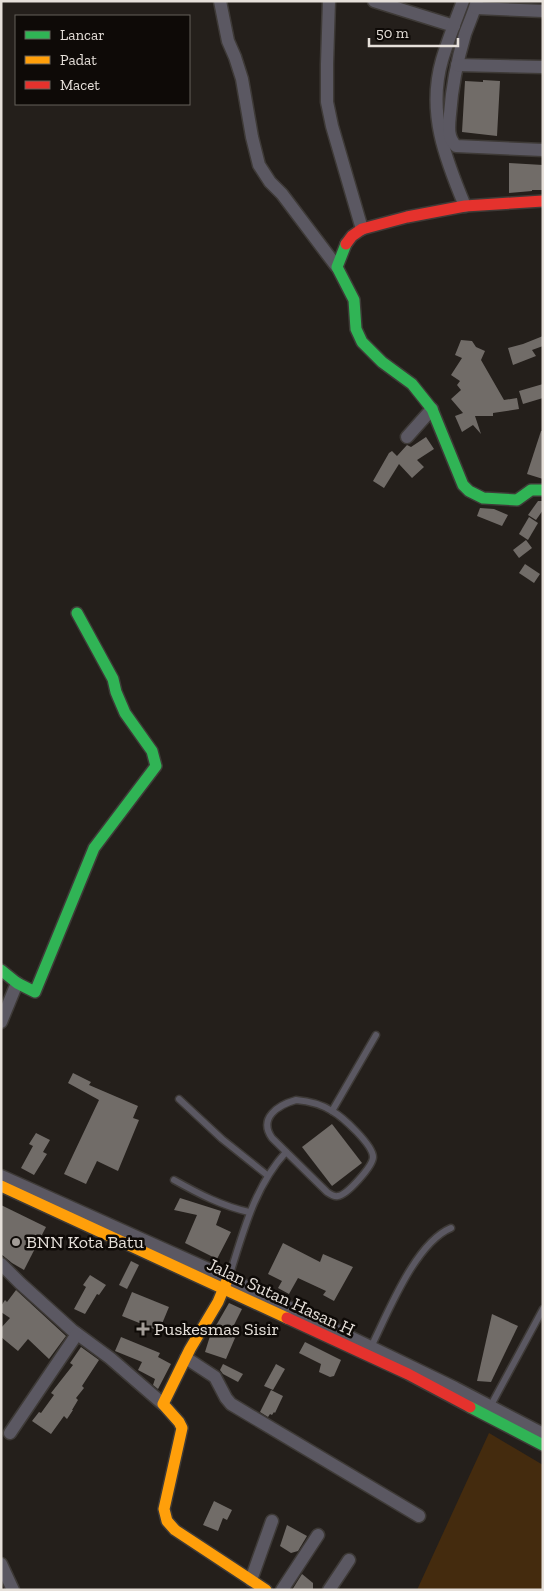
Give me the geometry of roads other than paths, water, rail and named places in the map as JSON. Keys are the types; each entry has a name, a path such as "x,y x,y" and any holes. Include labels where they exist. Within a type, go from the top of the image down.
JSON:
{"street":[{"path":"220,1 228,41 242,79 259,165 270,182 282,194 337,267 354,300 356,329 362,342 382,362 412,384 426,400 432,409 463,485 469,491 483,498 517,500 531,490 543,490"},
{"path":"329,1 327,102 332,126 362,228"},
{"path":"374,1 454,26"},
{"path":"463,1 442,60 436,106 442,146 464,206"},
{"path":"543,11 477,4 466,32 452,85 450,118 450,136 456,146 543,150"},
{"path":"457,65 543,67"},
{"path":"337,267 348,240 355,232 362,228 464,206 543,201"},
{"path":"407,437 432,409"},
{"path":"1,970 35,992 94,848 156,766 152,752 125,713 113,679 77,612"},
{"path":"1,1022 23,986"},
{"path":"1,1176 226,1284 371,1347 543,1434"},
{"name":"Jalan Sutan Hasan H","path":"1,1186 226,1284 408,1374 543,1445"},
{"path":"1,1264 77,1334 110,1358 163,1404 179,1422 182,1428 164,1509 165,1518 175,1530 266,1590"},
{"path":"163,1404 226,1284"},
{"path":"10,1433 77,1334"},
{"path":"186,1358 215,1377 231,1404 418,1516"},
{"path":"251,1580 272,1522"},
{"path":"282,1590 318,1535"},
{"path":"329,1590 350,1560"},
{"path":"1,1564 13,1590"}],"lane":[{"path":"332,1111 376,1034"},
{"path":"179,1099 222,1139 267,1175"},
{"path":"296,1100 308,1101 332,1111 343,1119 367,1144 373,1156 367,1170 344,1193 333,1196 286,1152 267,1131 266,1123 270,1115 278,1108 286,1102 296,1100"},
{"path":"226,1284 249,1212 267,1175 286,1152"},
{"path":"174,1180 206,1198 234,1209 249,1212"},
{"path":"371,1347 426,1247 442,1232 451,1228"},
{"path":"490,1407 543,1309"}],"place":[{"name":"BNN Kota Batu","path":"16,1242"},
{"name":"Puskesmas Sisir","path":"143,1329"}]}
